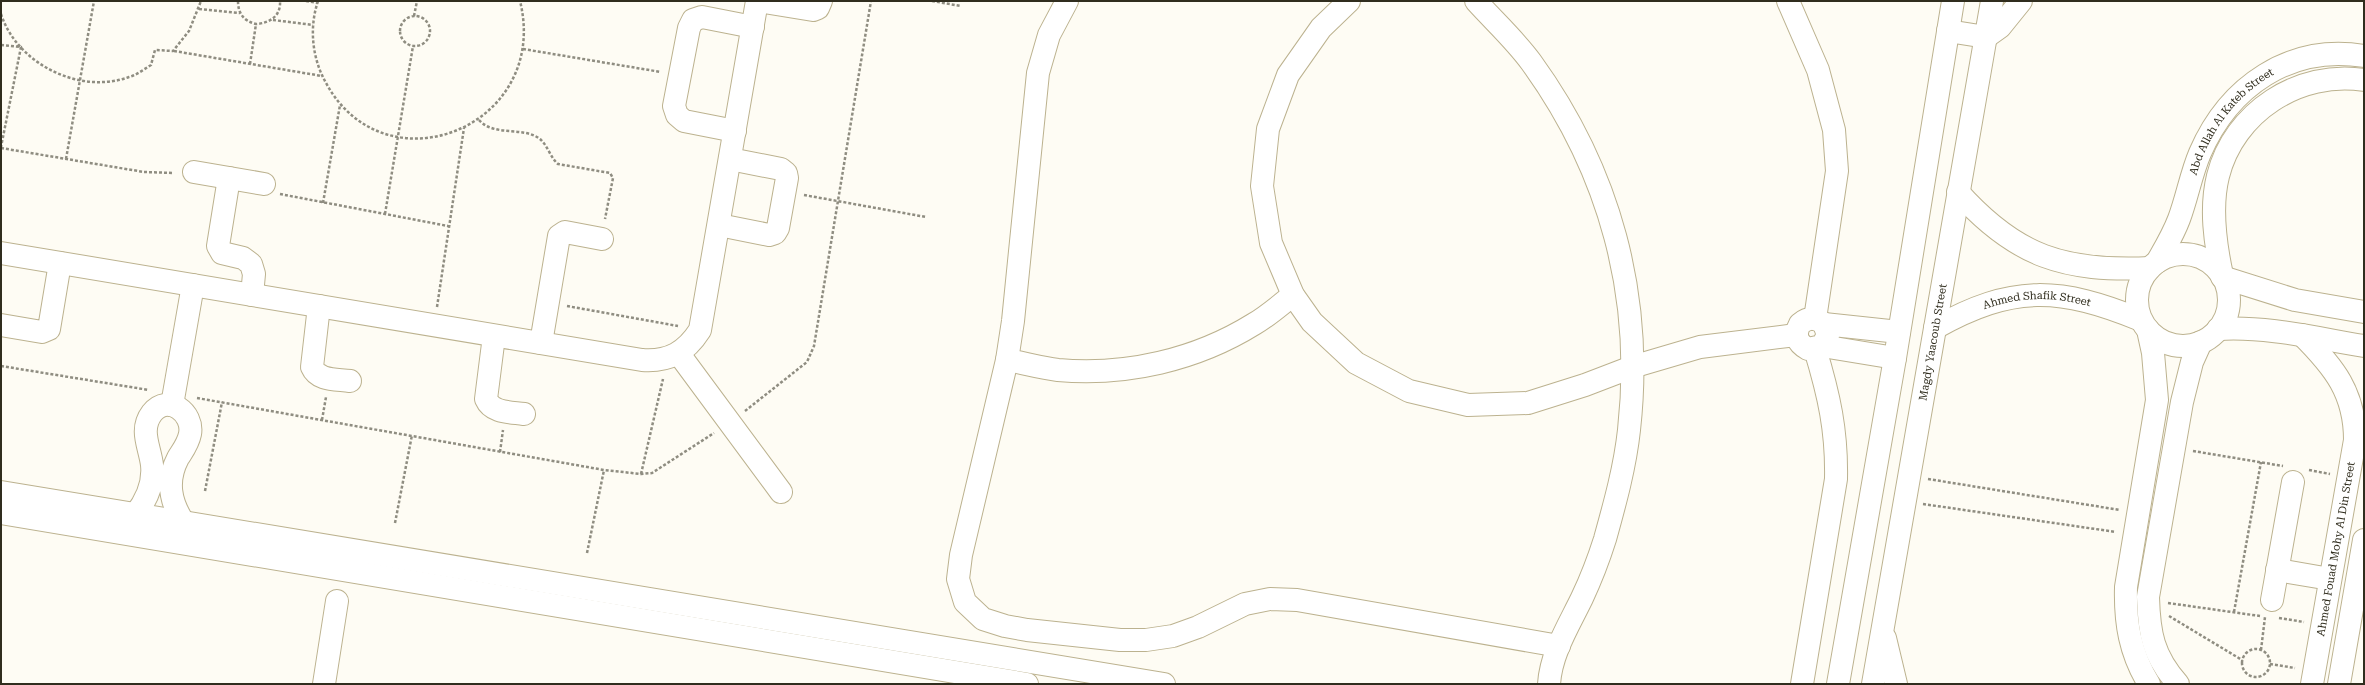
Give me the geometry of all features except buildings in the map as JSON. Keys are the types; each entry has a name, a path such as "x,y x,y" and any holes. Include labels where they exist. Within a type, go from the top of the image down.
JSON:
{"street":[{"path":"1,253 642,360 655,361 673,356 687,347 700,330 758,1 813,10 818,8 821,1"},
{"path":"1067,1 1049,35 1038,74 1013,320 1007,360 961,555 958,579 965,602 983,619 1005,626 1027,630 1120,640 1146,640 1173,636 1198,628 1245,604 1270,599 1297,600 1559,646"},
{"path":"1349,1 1321,28 1288,75 1268,129 1263,193 1271,243 1293,295 1312,322 1356,363 1409,391 1468,405 1528,403 1585,386 1632,367 1700,347 1796,335"},
{"path":"1476,1 1530,61 1575,131 1608,208 1628,290 1632,367 1629,430 1619,487 1601,548 1583,595 1559,646 1550,674 1549,684"},
{"path":"1788,1 1818,70 1834,130 1837,171 1820,321 1828,335 1818,348"},
{"path":"1838,684 1895,358 1953,1"},
{"name":"Magdy Yaacoub Street","path":"1873,684 1992,1"},
{"path":"1948,31 1986,37 2000,27 2021,1"},
{"path":"735,131 680,119 674,106 689,28 693,20 702,17 753,27"},
{"name":"Abd Allah Al Kateb Street","path":"2153,265 2170,240 2200,154 2213,125 2233,99 2257,78 2286,64 2317,55 2349,54 2364,56"},
{"name":"Abd Allah Al Kateb Street","path":"2222,276 2214,227 2214,201 2218,176 2227,149 2244,124 2267,103 2294,88 2324,80 2364,80"},
{"path":"718,225 772,235 778,228 785,191 787,178 784,171 730,159"},
{"path":"194,172 264,184"},
{"path":"229,178 218,246 222,253 243,258 251,264 254,274 252,295"},
{"path":"1958,192 1982,218 2010,240 2043,256 2085,267 2114,270 2153,265 2170,256 2185,254 2199,257 2212,264 2222,276 2227,290 2228,304 2225,317 2209,336 2185,387 2148,602 2148,623 2155,648 2167,672 2178,684"},
{"path":"2186,197 2214,201"},
{"path":"540,343 559,236 565,232 602,239"},
{"path":"1,325 42,332 48,329 60,263"},
{"path":"2148,684 2139,668 2130,642 2125,615 2126,588 2157,400 2156,383 2145,325 2138,306 2138,292 2142,279 2153,265"},
{"path":"2222,276 2295,300 2364,312"},
{"path":"135,515 163,468 186,448 191,427 188,417 173,399 193,285"},
{"path":"1007,360 1057,370 1109,372 1160,364 1208,348 1254,324 1293,295"},
{"name":"Ahmed Shafik Street","path":"1935,328 1966,310 2001,299 2036,295 2072,297 2106,306 2145,325"},
{"path":"319,306 312,367 318,375 323,377 350,381"},
{"path":"1895,358 1802,346 1796,335 1800,324 1810,318 1820,321 1899,332"},
{"path":"2145,325 2167,343 2178,346 2209,336 2242,328 2364,346"},
{"path":"494,336 486,399 488,404 497,410 524,414"},
{"name":"Ahmed Fouad Mohy Al Din Street","path":"2302,336 2334,371 2358,405 2355,420 2355,440 2313,677"},
{"path":"1802,684 1836,479 1837,446 1833,416 1818,348"},
{"path":"673,356 730,423 781,492"},
{"path":"2156,383 2185,387"},
{"path":"173,399 153,412 147,422 146,443 163,468 170,484 171,498 176,512 184,523"},
{"path":"2268,608 2296,473"},
{"path":"1,492 1164,684"},
{"path":"1,513 1027,684"},
{"path":"2339,684 2364,540"},
{"path":"2277,570 2330,579"},
{"path":"324,684 338,600"},
{"path":"1883,629 1896,684"},
{"path":"966,674 970,651"}],"path":[{"path":"66,159 94,1"},
{"path":"173,51 189,31 201,1"},
{"path":"238,1 240,13 250,23 256,24 272,20 313,25"},
{"path":"272,20 277,14 280,1"},
{"path":"306,1 318,2 313,25 316,60 322,76 341,104 366,125 398,136 431,138 464,128 479,120 503,96 513,81 523,49 525,32 520,1"},
{"path":"414,16 417,1"},
{"path":"1,366 173,399 222,402 604,470 641,474 652,473 730,423 807,362 814,346 871,1"},
{"path":"932,1 961,6"},
{"path":"199,9 240,13"},
{"path":"1,14 10,33 21,47 48,69 80,80 108,81 130,77 151,65 155,50 173,51 322,76"},
{"path":"414,16 421,17 426,21 430,34 428,40 422,44 413,46 404,42 400,28 407,18 414,16"},
{"path":"250,64 256,24"},
{"path":"1,45 21,47"},
{"path":"385,214 413,46"},
{"path":"21,47 1,148 144,172 166,174 194,172"},
{"path":"523,49 680,75"},
{"path":"322,203 341,104"},
{"path":"479,120 483,125 492,128 539,139 558,164 610,173 613,178 602,239"},
{"path":"434,326 464,128"},
{"path":"264,184 274,192 285,196 448,226"},
{"path":"785,191 926,217"},
{"path":"547,302 700,330"},
{"path":"641,474 673,356"},
{"path":"205,491 222,402"},
{"path":"395,523 412,435"},
{"path":"2174,447 2262,462 2296,473 2348,477"},
{"path":"2234,612 2262,462"},
{"path":"586,553 604,470"},
{"path":"1909,476 2138,513"},
{"path":"1905,501 2134,535"},
{"path":"2148,602 2234,612 2268,608 2322,624"},
{"path":"2148,602 2242,660 2244,671 2254,677 2264,674 2270,664"},
{"path":"2261,650 2268,608"},
{"path":"2242,660 2250,651 2261,650 2266,654 2270,664"},
{"path":"2270,664 2313,677"}]}
